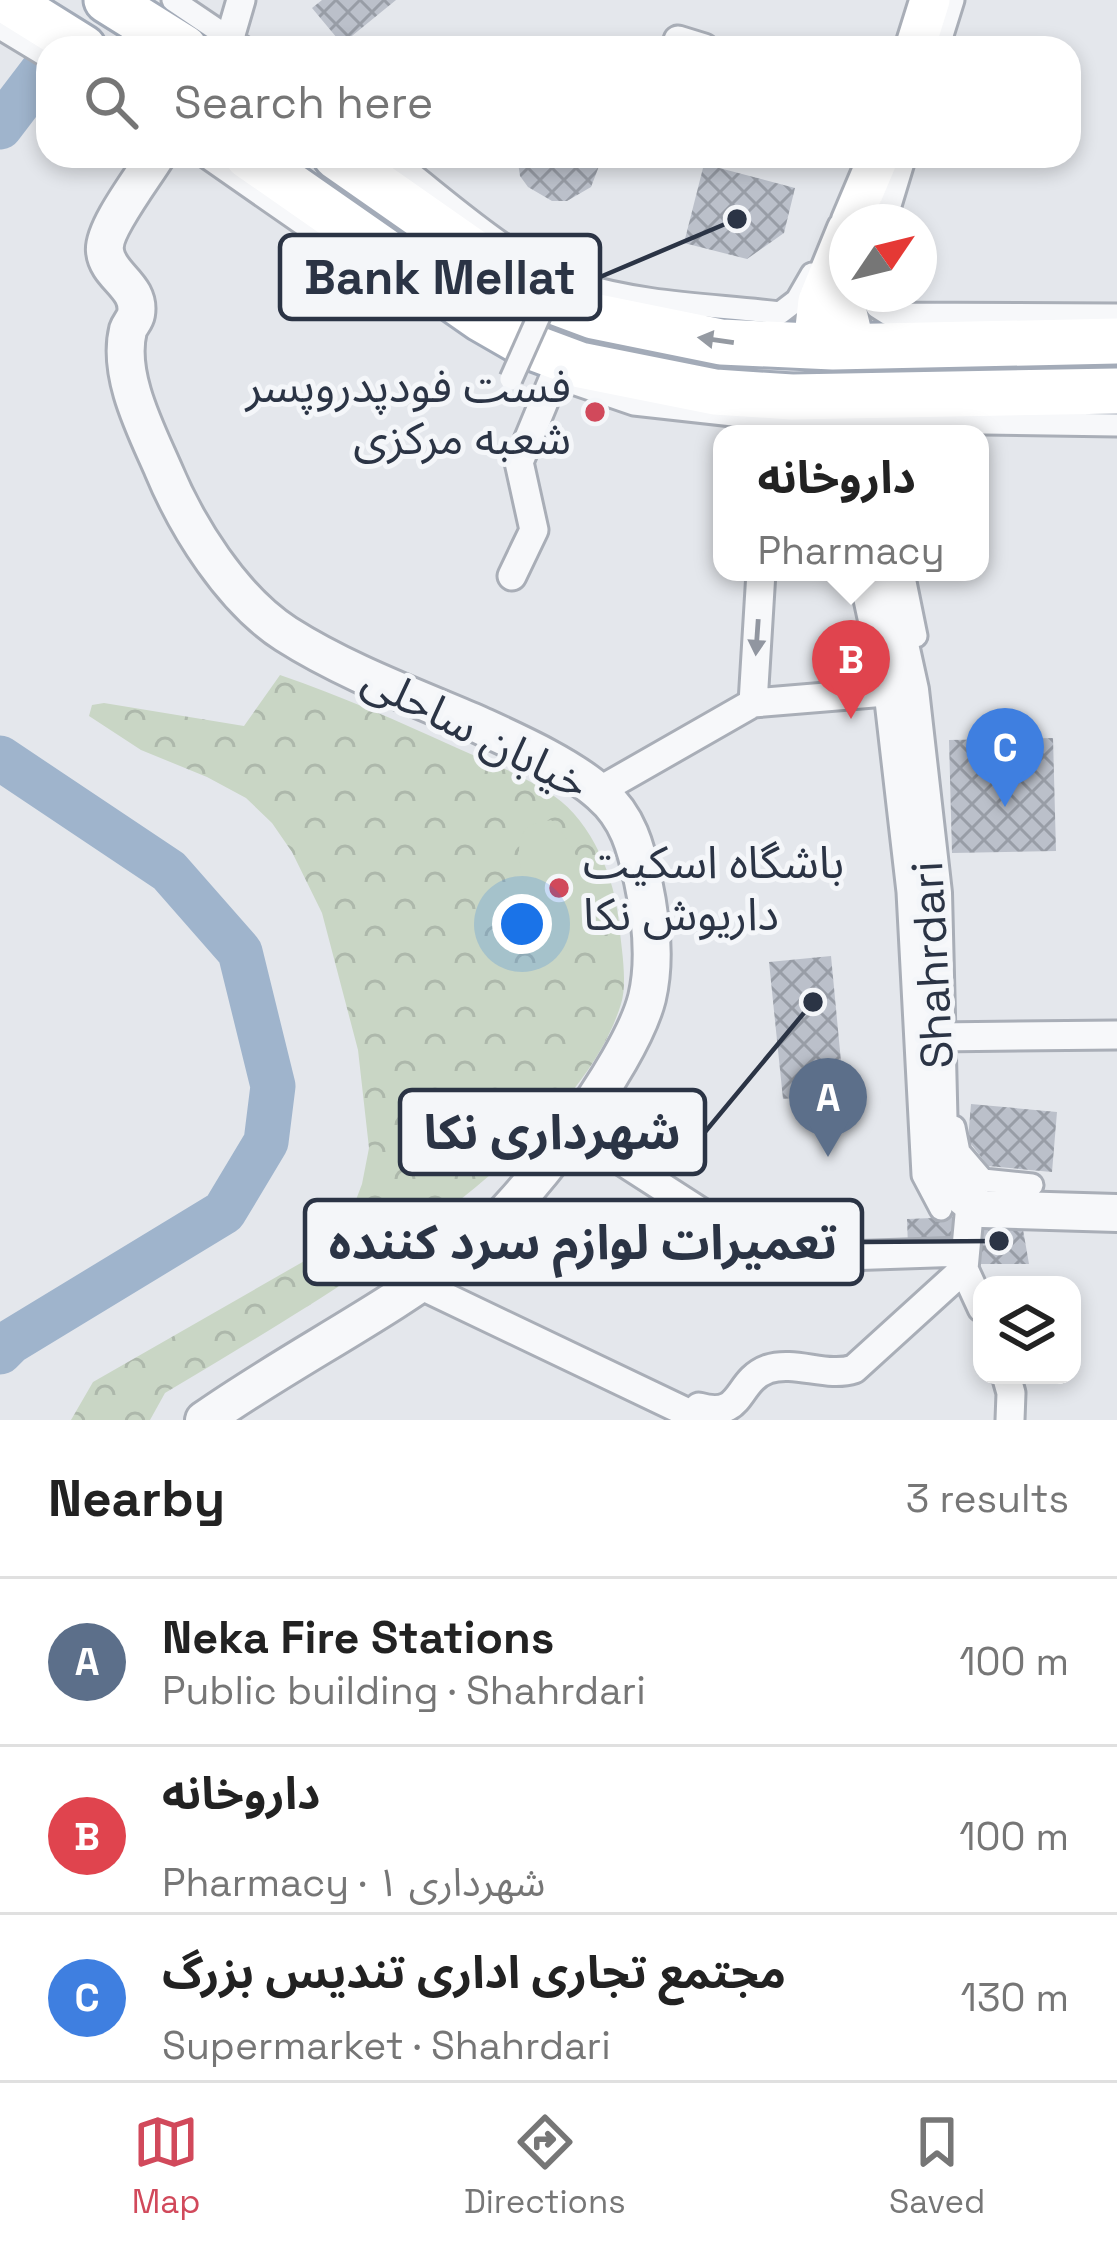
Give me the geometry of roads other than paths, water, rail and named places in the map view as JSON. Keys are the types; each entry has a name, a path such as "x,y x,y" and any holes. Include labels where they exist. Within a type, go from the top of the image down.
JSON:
{"main road":[{"path":"6,0 64,36"},
{"path":"106,0 184,36"},
{"path":"919,36 930,0"},
{"path":"265,168 558,367 715,392 849,424 1117,391"},
{"path":"291,186 306,186 320,178 323,168"},
{"path":"858,204 875,168"},
{"path":"871,204 878,168"},
{"path":"359,233 352,219 354,203 383,171 550,300 593,316 721,342 834,346 1117,341"},
{"path":"829,274 818,301 834,346 849,424"},
{"path":"834,346 843,312"}],"street":[{"path":"173,0 190,36"},
{"path":"235,36 241,0"},
{"path":"900,36 910,0"},
{"path":"942,36 953,0"},
{"path":"0,28 36,50"},
{"name":"خیابان ساحلی","path":"149,168 108,235 104,251 133,292 136,312 128,331 127,362 142,422 179,508 226,577 284,633 512,740 599,791 622,816 637,852 652,921 647,996 632,1041 519,1200 464,1252 204,1420"},
{"path":"222,168 366,268 533,369 558,367 634,404 759,425"},
{"path":"383,171 531,262 578,284 632,296 780,313 797,300 807,283 855,168"},
{"path":"890,204 901,168"},
{"path":"511,379 569,249"},
{"path":"885,312 1117,315"},
{"path":"512,576 534,530 519,462 558,367"},
{"path":"849,424 1117,425"},
{"path":"752,703 760,581"},
{"path":"863,581 898,691 923,1175 955,1207 973,1284"},
{"name":"Shahrdari","path":"885,581 898,691 933,893 944,1037 939,1139 955,1190 955,1207"},
{"path":"905,581 926,686 947,879 944,1037 954,1136 958,1152 983,1180 1032,1185"},
{"path":"599,791 752,703 898,691"},
{"path":"944,1037 1117,1035"},
{"path":"572,1129 704,1214 845,1256 964,1260"},
{"path":"955,1207 1117,1213"},
{"path":"416,1283 686,1416 699,1407 717,1412 728,1408 757,1375 773,1366 842,1373 854,1369 964,1260"},
{"path":"1008,1384 1010,1420"}],"waterway":[{"path":"0,127 36,80"},
{"path":"0,758 169,871 240,952 273,1086 266,1142 224,1212 0,1352"}],"place":[{"name":"Bank Mellat","path":"737,219"},
{"name":"فست فودپدروپسر شعبه مرکزی","path":"595,412"},
{"name":"داروخانه","path":"851,719"},
{"name":"مجتمع تجاری اداری تندیس بزرگ","path":"1005,807"},
{"name":"باشگاه اسکیت داریوش نکا","path":"559,888"},
{"name":"شهرداری نکا","path":"813,1002"},
{"name":"Neka Fire Stations","path":"828,1157"},
{"name":"تعمیرات لوازم سرد کننده","path":"999,1241"}]}
